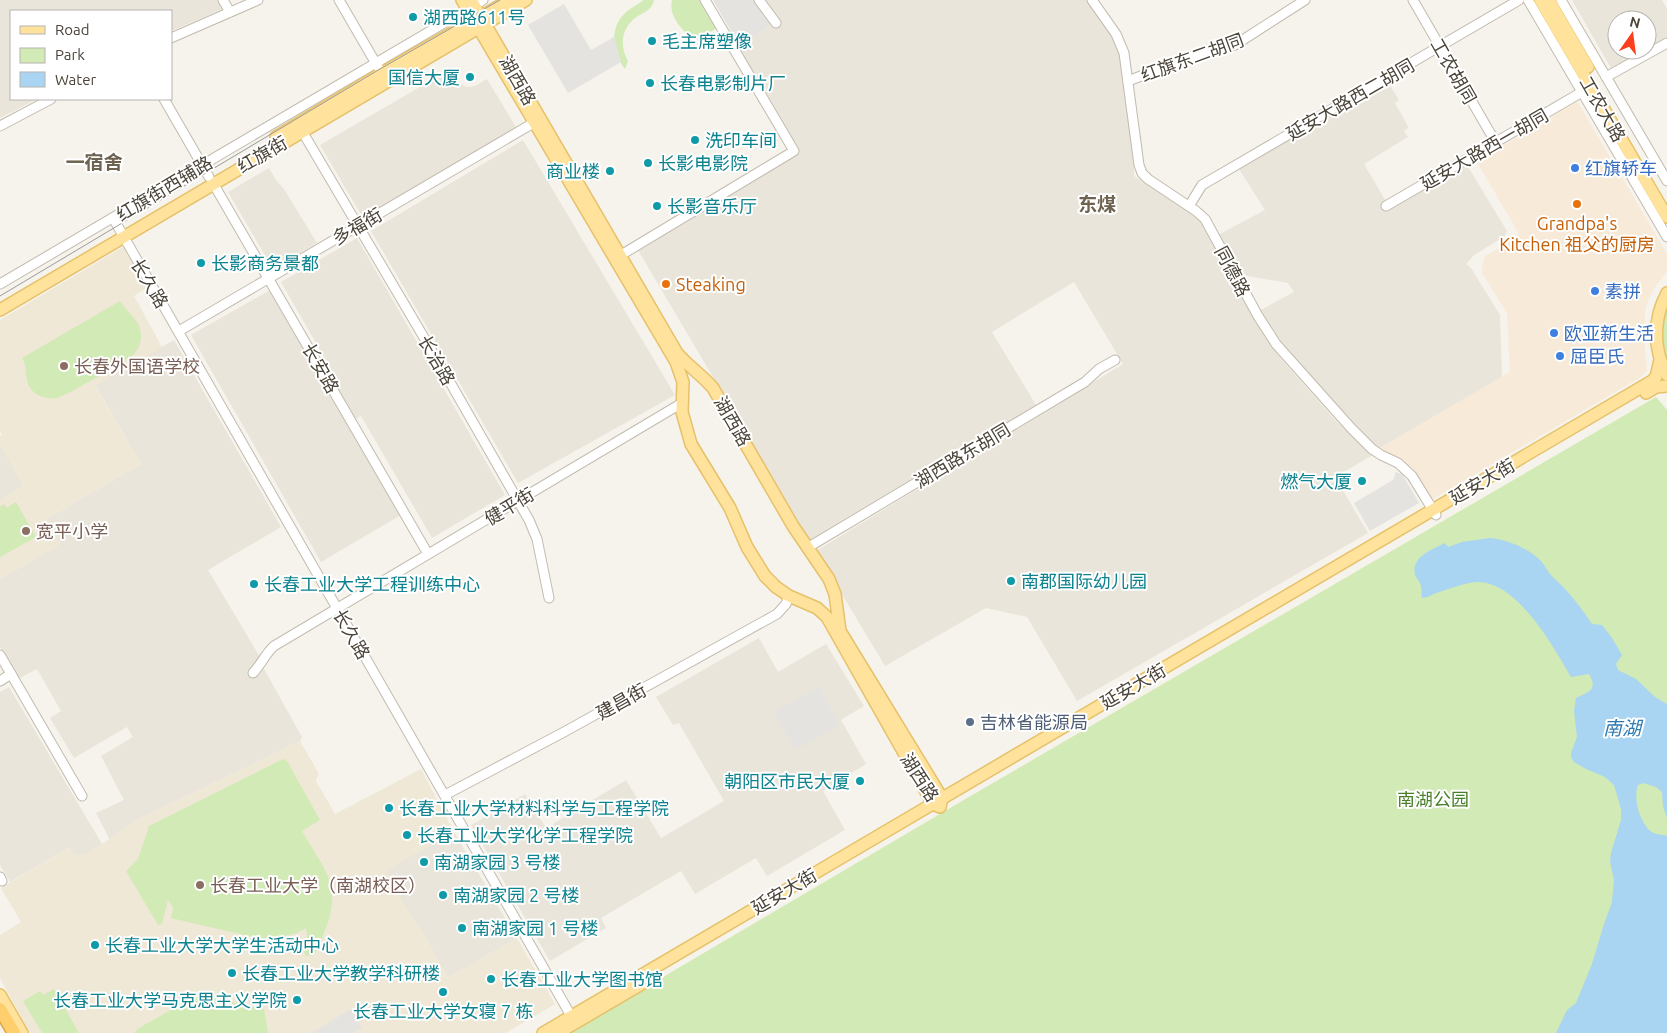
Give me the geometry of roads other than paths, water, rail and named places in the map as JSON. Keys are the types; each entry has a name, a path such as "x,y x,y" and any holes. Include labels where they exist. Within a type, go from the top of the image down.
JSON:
{"highway":[{"path":"0,1009 14,1033"}],"main road":[{"name":"红旗街","path":"0,310 211,180 302,130 480,22 510,0"},
{"name":"红旗街","path":"211,180 379,68 526,0"},
{"name":"工农大路","path":"1540,0 1667,217"},
{"name":"工农大路","path":"1549,0 1667,202"},
{"name":"湖西路","path":"472,3 480,22 535,122 677,353 704,377 713,388 807,548 829,579 835,594 840,631 938,803"},
{"name":"湖西路","path":"480,22 618,256 676,362 683,382 682,412 691,444 730,508 747,547 765,576 776,587 789,596 817,608 827,617 938,803"},
{"name":"红旗街","path":"0,302 121,234"},
{"path":"1667,293 1659,312 1656,330 1657,348 1667,375"},
{"name":"延安大街","path":"558,1033 574,1020 938,803 1434,512 1652,381 1656,377 1660,360"},
{"name":"延安大街","path":"1434,512 1512,472 1656,387 1667,386"},
{"path":"0,996 22,1033"},
{"name":"延安大街","path":"542,1033 574,1020"}],"street":[{"path":"223,0 230,12"},
{"path":"172,38 258,0"},
{"path":"339,0 379,68"},
{"path":"618,256 794,151 705,0"},
{"path":"759,0 776,23"},
{"name":"同德路","path":"1092,0 1121,44 1128,81 1134,135 1142,173 1148,180 1206,219 1258,316 1276,344 1351,428 1377,452 1404,467 1412,476 1434,512"},
{"name":"红旗东二胡同","path":"1128,81 1216,47 1226,48 1234,45 1305,0"},
{"name":"工农胡同","path":"1412,0 1496,143"},
{"name":"延安大路西二胡同","path":"1189,206 1202,185 1519,0"},
{"path":"1528,0 1667,236"},
{"path":"1561,0 1667,181"},
{"name":"红旗街西辅路","path":"0,284 202,166 379,68 472,3"},
{"path":"1606,77 1667,43"},
{"name":"延安大路西一胡同","path":"1386,206 1582,92"},
{"path":"0,126 49,100"},
{"name":"长安路","path":"165,100 428,554"},
{"name":"多福街","path":"179,331 535,122"},
{"name":"长治路","path":"302,130 519,500 537,539 549,598"},
{"name":"长久路","path":"113,218 574,1020"},
{"name":"湖西路东胡同","path":"807,548 1086,382 1099,369 1115,360"},
{"name":"健平街","path":"253,672 260,666 266,654 274,646 682,403"},
{"name":"建昌街","path":"445,795 564,732 777,614 786,604 789,596"},
{"path":"0,655 82,796"},
{"path":"0,681 11,674"}],"water":[{"name":"南湖","path":"1490,538 1517,545 1541,561 1573,598 1592,624 1602,625 1612,638 1622,655 1616,664 1618,670 1636,679 1655,697 1667,704 1667,818 1663,806 1662,792 1656,787 1643,783 1638,785 1636,796 1638,808 1645,825 1653,833 1667,836 1667,1033 1556,1033 1567,1010 1576,1003 1592,964 1612,902 1614,880 1610,862 1621,820 1621,809 1614,785 1605,777 1574,762 1571,757 1577,737 1574,711 1576,698 1589,692 1593,687 1589,674 1571,677 1544,633 1520,603 1506,592 1492,585 1477,582 1422,598 1421,586 1415,575 1415,569 1416,563 1423,555 1445,543 1448,547 1462,542"}],"tram line":[{"path":"0,296 380,69 500,0"}],"place":[{"name":"湖西路611号","path":"413,17"},
{"name":"毛主席塑像","path":"652,41"},
{"name":"国信大厦","path":"470,77"},
{"name":"长春电影制片厂","path":"650,83"},
{"name":"洗印车间","path":"695,140"},
{"name":"长影电影院","path":"648,163"},
{"name":"红旗轿车","path":"1575,168"},
{"name":"商业楼","path":"610,171"},
{"name":"Grandpa's Kitchen 祖父的厨房","path":"1577,204"},
{"name":"长影音乐厅","path":"657,206"},
{"name":"长影商务景都","path":"201,263"},
{"name":"Steaking","path":"666,284"},
{"name":"素拼","path":"1595,291"},
{"name":"欧亚新生活","path":"1554,333"},
{"name":"屈臣氏","path":"1560,356"},
{"name":"长春外国语学校","path":"64,366"},
{"name":"燃气大厦","path":"1362,481"},
{"name":"宽平小学","path":"26,531"},
{"name":"南郡国际幼儿园","path":"1011,581"},
{"name":"长春工业大学工程训练中心","path":"254,584"},
{"name":"吉林省能源局","path":"970,722"},
{"name":"朝阳区市民大厦","path":"860,781"},
{"name":"长春工业大学材料科学与工程学院","path":"389,808"},
{"name":"长春工业大学化学工程学院","path":"407,835"},
{"name":"南湖家园 3 号楼","path":"424,862"},
{"name":"长春工业大学（南湖校区）","path":"200,885"},
{"name":"南湖家园 2 号楼","path":"443,895"},
{"name":"南湖家园 1 号楼","path":"462,928"},
{"name":"长春工业大学大学生活动中心","path":"95,945"},
{"name":"长春工业大学教学科研楼","path":"232,973"},
{"name":"长春工业大学图书馆","path":"491,979"},
{"name":"长春工业大学女寝 7 栋","path":"443,992"},
{"name":"长春工业大学马克思主义学院","path":"297,1000"}],"district":[{"name":"一宿舍","path":"94,162"},
{"name":"东煤","path":"1097,204"}],"park label":[{"name":"南湖公园","path":"1433,799"}]}
